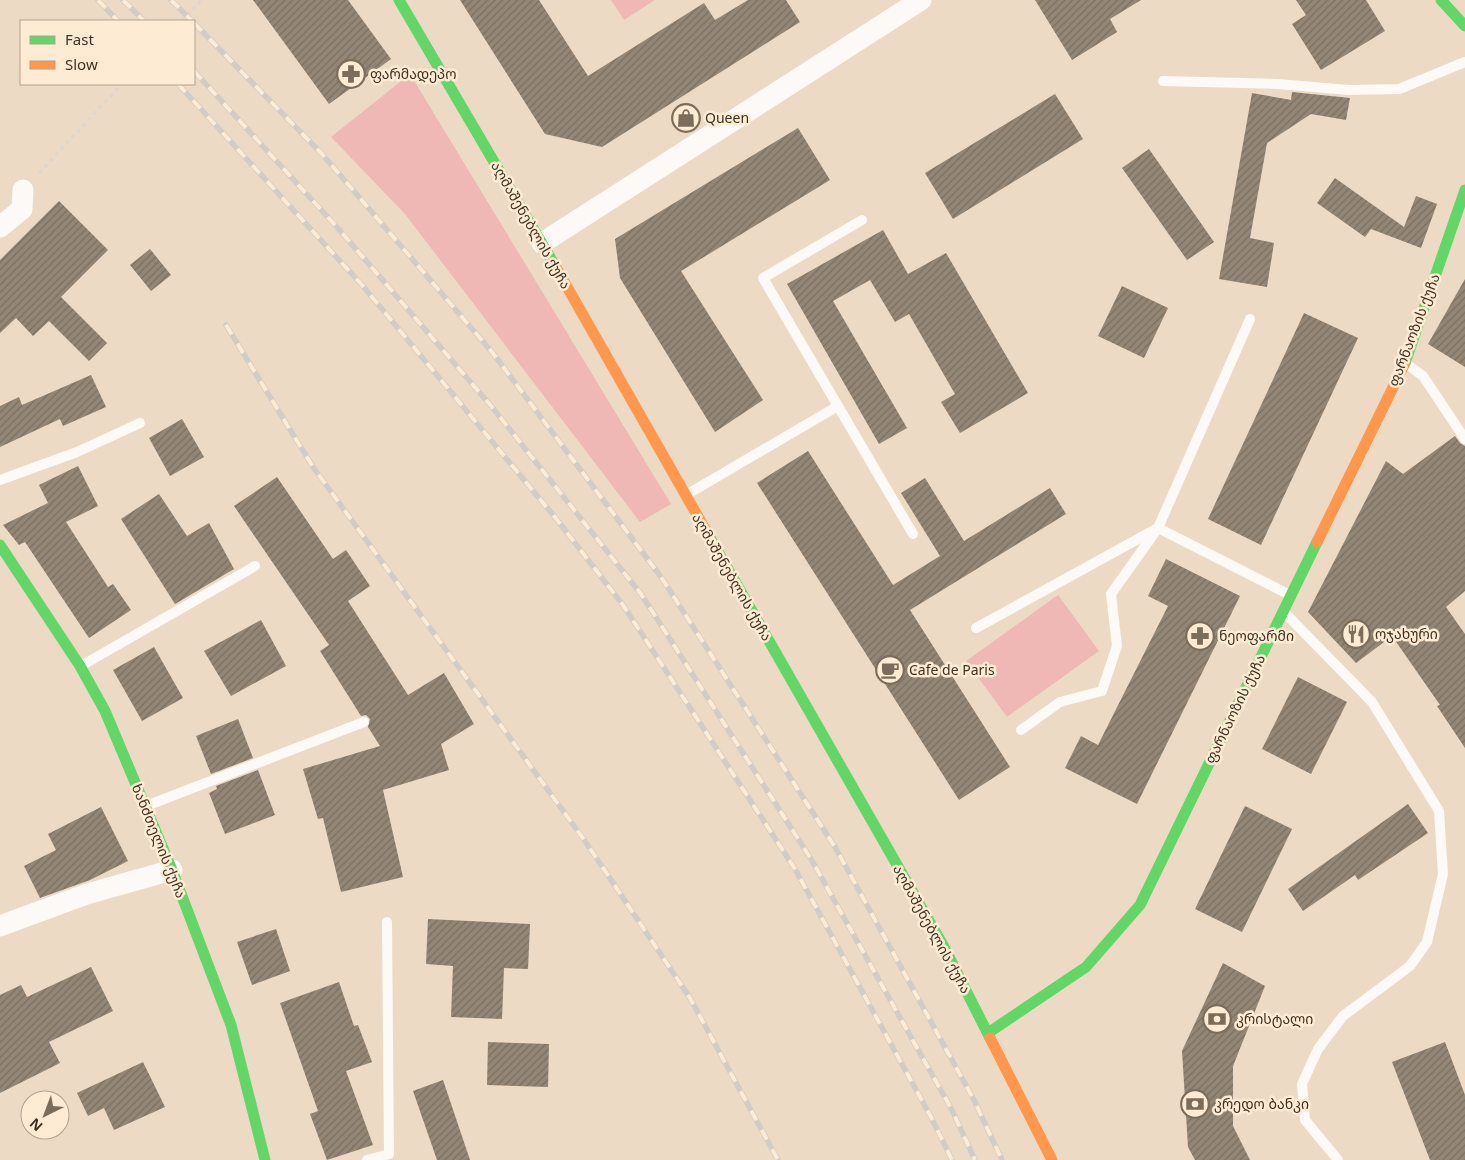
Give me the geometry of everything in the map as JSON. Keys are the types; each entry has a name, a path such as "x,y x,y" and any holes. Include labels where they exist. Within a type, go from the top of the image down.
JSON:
{"street":[{"name":"აღმაშენებლის ქუჩა","path":"400,0 542,243 944,947 1052,1160"},
{"path":"542,243 921,0"},
{"path":"1441,0 1465,26"},
{"path":"0,227 22,209 23,190"},
{"name":"ფარნაოზის ქუჩა","path":"988,1034 1086,967 1140,905 1282,610 1405,363 1465,190"},
{"name":"ხანძთელის ქუჩა","path":"0,545 80,666 105,711 172,870 231,1025 264,1160"},
{"path":"0,926 87,894 172,870"}],"lane":[{"path":"1163,81 1278,84 1349,90 1399,88 1465,62"},
{"path":"862,220 762,278 913,534"},
{"path":"1020,730 1060,702 1102,692 1117,646 1111,594 1158,528 1250,319"},
{"path":"1405,363 1423,376 1465,439"},
{"path":"685,495 838,406"},
{"path":"0,480 77,452 140,424"},
{"path":"1158,528 1290,595"},
{"path":"976,628 1158,528"},
{"path":"80,666 255,566"},
{"path":"1282,610 1372,702 1439,811 1443,874 1427,942 1410,966 1343,1016 1318,1049 1302,1084 1305,1120 1338,1160"},
{"path":"145,806 364,722"},
{"path":"367,1160 389,1154 388,922"}],"path":[{"path":"182,20 201,0"},
{"path":"23,190 121,85"}],"shaded area":[{"path":"611,0 655,0 624,20"},
{"path":"410,74 671,504 640,522 405,214 331,137"},
{"path":"1058,595 1099,651 1007,717 966,661"}],"building":[{"path":"253,0 348,0 391,59 329,104"},
{"path":"460,0 539,0 588,76 704,3 715,20 748,0 786,0 800,22 602,147 545,134"},
{"path":"1035,0 1141,0 1110,19 1117,32 1072,60"},
{"path":"1296,0 1366,0 1385,31 1321,70 1292,24 1306,15"},
{"path":"1292,92 1350,98 1346,120 1311,114 1267,143 1250,238 1274,243 1267,287 1219,279 1252,93 1291,100"},
{"path":"1055,94 1083,139 953,219 925,173"},
{"path":"798,128 830,180 681,271 763,400 715,432 620,278 615,239"},
{"path":"1149,149 1214,242 1187,260 1122,168"},
{"path":"1335,178 1404,227 1416,196 1437,204 1421,248 1371,229 1365,237 1317,203"},
{"path":"59,201 108,250 61,297 107,343 89,361 49,321 33,336 16,318 0,333 0,260"},
{"path":"883,230 908,274 946,253 1028,393 960,433 941,402 955,394 909,314 895,322 870,280 833,301 907,428 879,444 787,284"},
{"path":"150,249 171,275 151,291 130,265"},
{"path":"1465,279 1465,367 1428,344"},
{"path":"1122,286 1168,308 1144,358 1098,336"},
{"path":"1304,313 1358,338 1261,545 1208,519"},
{"path":"91,375 106,407 63,426 60,419 0,447 0,406 19,397 22,405"},
{"path":"182,419 204,457 170,476 149,438"},
{"path":"1455,436 1465,446 1465,591 1446,607 1465,634 1465,748 1437,706 1440,705 1392,636 1356,663 1308,612 1386,461 1403,474"},
{"path":"808,451 893,585 940,556 901,493 925,478 964,541 1050,488 1066,514 910,610 1010,767 959,800 757,483"},
{"path":"78,466 98,506 66,522 108,587 113,584 131,610 89,638 25,542 19,545 3,525 48,503 39,485"},
{"path":"277,477 333,559 346,550 370,586 348,601 408,695 444,673 474,724 441,744 449,770 383,790 403,877 341,892 323,818 318,819 303,769 380,746 368,727 370,719 366,715 361,716 320,651 329,645 234,506"},
{"path":"159,494 187,536 209,523 234,569 175,604 121,519"},
{"path":"1166,559 1240,596 1137,804 1065,768 1081,736 1098,745 1168,606 1148,596"},
{"path":"261,620 286,666 231,696 204,651"},
{"path":"154,647 183,698 142,721 113,670"},
{"path":"1298,677 1347,702 1311,774 1262,749"},
{"path":"238,719 253,758 211,774 196,736"},
{"path":"258,770 275,815 225,834 209,793 217,789 216,786"},
{"path":"1408,804 1428,833 1358,880 1355,875 1303,911 1288,889"},
{"path":"1245,806 1292,829 1242,932 1195,909"},
{"path":"101,807 128,861 90,880 40,898 24,866 56,850 48,834"},
{"path":"428,919 530,924 528,969 504,968 502,1019 451,1017 453,966 426,964"},
{"path":"276,929 290,971 252,985 237,942"},
{"path":"1223,963 1265,986 1233,1066 1233,1126 1250,1160 1195,1160 1188,1147 1182,1051"},
{"path":"91,967 113,1011 49,1042 60,1063 0,1093 0,995 21,985 27,997"},
{"path":"339,982 354,1026 358,1025 372,1062 346,1071 373,1145 327,1160 310,1114 318,1111 280,1003"},
{"path":"488,1042 549,1044 548,1087 487,1085"},
{"path":"1445,1042 1465,1095 1465,1160 1430,1160 1392,1062"},
{"path":"143,1062 165,1107 114,1130 104,1108 88,1116 77,1093"},
{"path":"443,1080 470,1160 437,1160 413,1091"}],"railway":[{"path":"98,0 117,20"},
{"path":"123,0 143,20"},
{"path":"171,0 191,20"},
{"path":"195,24 322,154 492,352 661,577 835,847 974,1100 1002,1160"},
{"path":"195,72 336,226 492,407 641,594 811,859 952,1110 975,1160"},
{"path":"179,85 362,285 554,516 623,605 795,869 931,1117 952,1160"},
{"path":"226,325 313,467 585,841 690,998 778,1160"}],"traffic: fast":[{"path":"399,0 554,264"},
{"path":"1441,0 1465,26"},
{"path":"1405,363 1465,190"},
{"path":"709,536 944,947 990,1038"},
{"path":"988,1033 1086,967 1140,905 1317,542"},
{"path":"0,545 80,666 105,711 172,870 231,1025 265,1160"}],"traffic: slow":[{"path":"554,264 709,536"},
{"path":"1317,542 1405,363"},
{"path":"990,1038 1052,1160"}],"place":[{"name":"ფარმადეპო","path":"351,74"},
{"name":"Queen","path":"686,118"},
{"name":"ოჯახური","path":"1356,634"},
{"name":"ნეოფარმი","path":"1200,636"},
{"name":"Cafe de Paris","path":"890,670"},
{"name":"კრისტალი","path":"1217,1019"},
{"name":"კრედო ბანკი","path":"1195,1104"}]}
